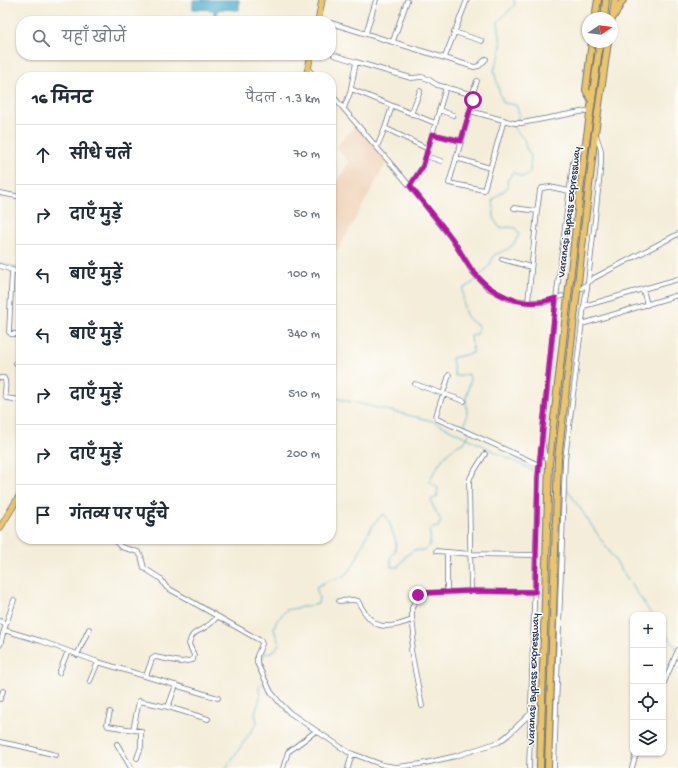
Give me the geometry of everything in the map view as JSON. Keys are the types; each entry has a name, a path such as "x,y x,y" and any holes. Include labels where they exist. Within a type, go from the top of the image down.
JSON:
{"highway":[{"path":"596,12 598,0"},
{"path":"605,12 606,0"},
{"path":"613,12 615,0"},
{"path":"616,12 623,0"},
{"path":"591,48 586,90 592,101"},
{"name":"Varanasi Bypass Expressway","path":"540,768 549,463 586,142 599,48"},
{"name":"Varanasi Bypass Expressway","path":"548,768 558,459 607,48"}],"main road":[{"path":"320,16 322,0"},
{"path":"309,70 310,60"},
{"path":"0,528 16,501"}],"street":[{"path":"366,33 376,0"},
{"path":"445,57 467,0"},
{"path":"393,41 407,1"},
{"path":"336,24 474,66 479,66 486,59"},
{"path":"454,32 482,41"},
{"path":"336,56 411,78 422,77 437,85 472,95"},
{"path":"344,108 356,62"},
{"path":"477,81 449,184 484,190 504,120"},
{"path":"410,186 422,169 446,87"},
{"path":"350,89 435,123"},
{"path":"411,114 420,91"},
{"path":"336,99 410,186 452,239 472,271 488,288 509,298 528,302 546,302 562,296"},
{"path":"377,147 386,128 392,106"},
{"path":"439,110 453,114"},
{"path":"470,111 516,123 591,110"},
{"path":"386,128 428,149"},
{"path":"554,768 565,460 588,282 601,164 600,150 596,133"},
{"path":"432,134 461,141"},
{"path":"529,768 539,465 556,298 573,162 575,156 586,142"},
{"path":"426,156 441,161"},
{"path":"456,158 490,168"},
{"path":"528,302 540,190 542,188 550,187 569,191"},
{"path":"0,193 16,196"},
{"path":"514,208 537,211"},
{"path":"582,288 594,278 678,234"},
{"path":"502,259 531,267"},
{"path":"0,266 16,271"},
{"path":"12,270 9,332 11,334 16,334"},
{"path":"584,306 678,279"},
{"path":"643,289 647,304"},
{"path":"582,324 678,295"},
{"path":"449,375 436,419 539,465"},
{"path":"0,378 4,378 6,381 6,398 16,399"},
{"path":"415,384 464,401"},
{"path":"542,447 549,463"},
{"path":"471,591 469,481 485,454"},
{"path":"118,544 121,547 138,552 141,556 144,568 162,579 166,587 261,641 262,644 257,656 257,663 272,692 290,712 352,754 390,767 421,766 499,742 508,736 531,713"},
{"path":"436,551 471,554 536,555"},
{"path":"447,552 447,592"},
{"path":"422,706 411,650 414,634 412,608 418,595 424,593 471,591 535,592"},
{"path":"0,645 1,636 14,600"},
{"path":"340,601 358,601 367,617 372,622 380,626 398,626 412,620"},
{"path":"146,676 152,659 155,657 182,662 191,661 194,657 189,644 192,635 196,631 208,626 217,617"},
{"path":"0,621 6,624"},
{"path":"77,655 89,629"},
{"path":"4,630 41,641 98,662 218,698"},
{"path":"59,673 68,651"},
{"path":"663,684 677,652"},
{"path":"90,681 98,662"},
{"path":"168,707 176,685"},
{"path":"0,699 4,691"},
{"path":"133,730 138,702 168,707 208,718"},
{"path":"110,712 107,724 108,726 139,730 141,732 141,747 138,758"},
{"path":"283,768 288,752 316,730"},
{"path":"0,742 56,755"},
{"path":"117,744 131,768"},
{"path":"348,768 352,754"},
{"path":"632,768 635,756"}],"shaded area":[{"path":"357,124 388,160 338,250 336,249 336,185 349,162 336,147"}],"water":[{"path":"193,0 239,0 239,10 218,9 217,16 214,16 214,10 193,9"}],"waterway":[{"path":"514,0 515,5 498,21 501,45 500,54 494,70 500,95 504,103 516,105 519,113 517,122"},
{"path":"480,276 490,265 494,255 509,248 519,235 516,228 500,228 497,224 494,218 493,200 508,187 507,181 513,172 522,177 530,173 531,155 526,148 524,139 512,126 513,125"},
{"path":"0,263 16,268"},
{"path":"469,431 465,425 467,413 466,398 470,381 469,374 455,376 452,358 473,353 471,336 476,335 479,326 466,315 463,289 477,279"},
{"path":"336,398 433,421 534,471"},
{"path":"265,675 261,660 264,654 274,651 279,644 274,629 276,622 286,610 318,604 319,598 316,587 330,580 341,578 348,572 371,529 384,514 388,519 396,542 395,551 391,557 391,567 398,567 407,555 414,550 424,550 429,546 429,529 438,527 441,521 431,500 437,497 438,488 429,481 443,458 452,449 464,443 469,434"},
{"path":"567,489 650,612"},
{"path":"666,634 677,649"},
{"path":"226,768 257,723 255,712 260,699 259,687 265,681"}],"route":[{"path":"418,595 424,593 471,591 535,592 538,477 556,298 546,302 522,302 499,294 488,288 472,271 452,239 410,186 423,166 432,134 461,141 470,111 469,109 473,100"}]}
